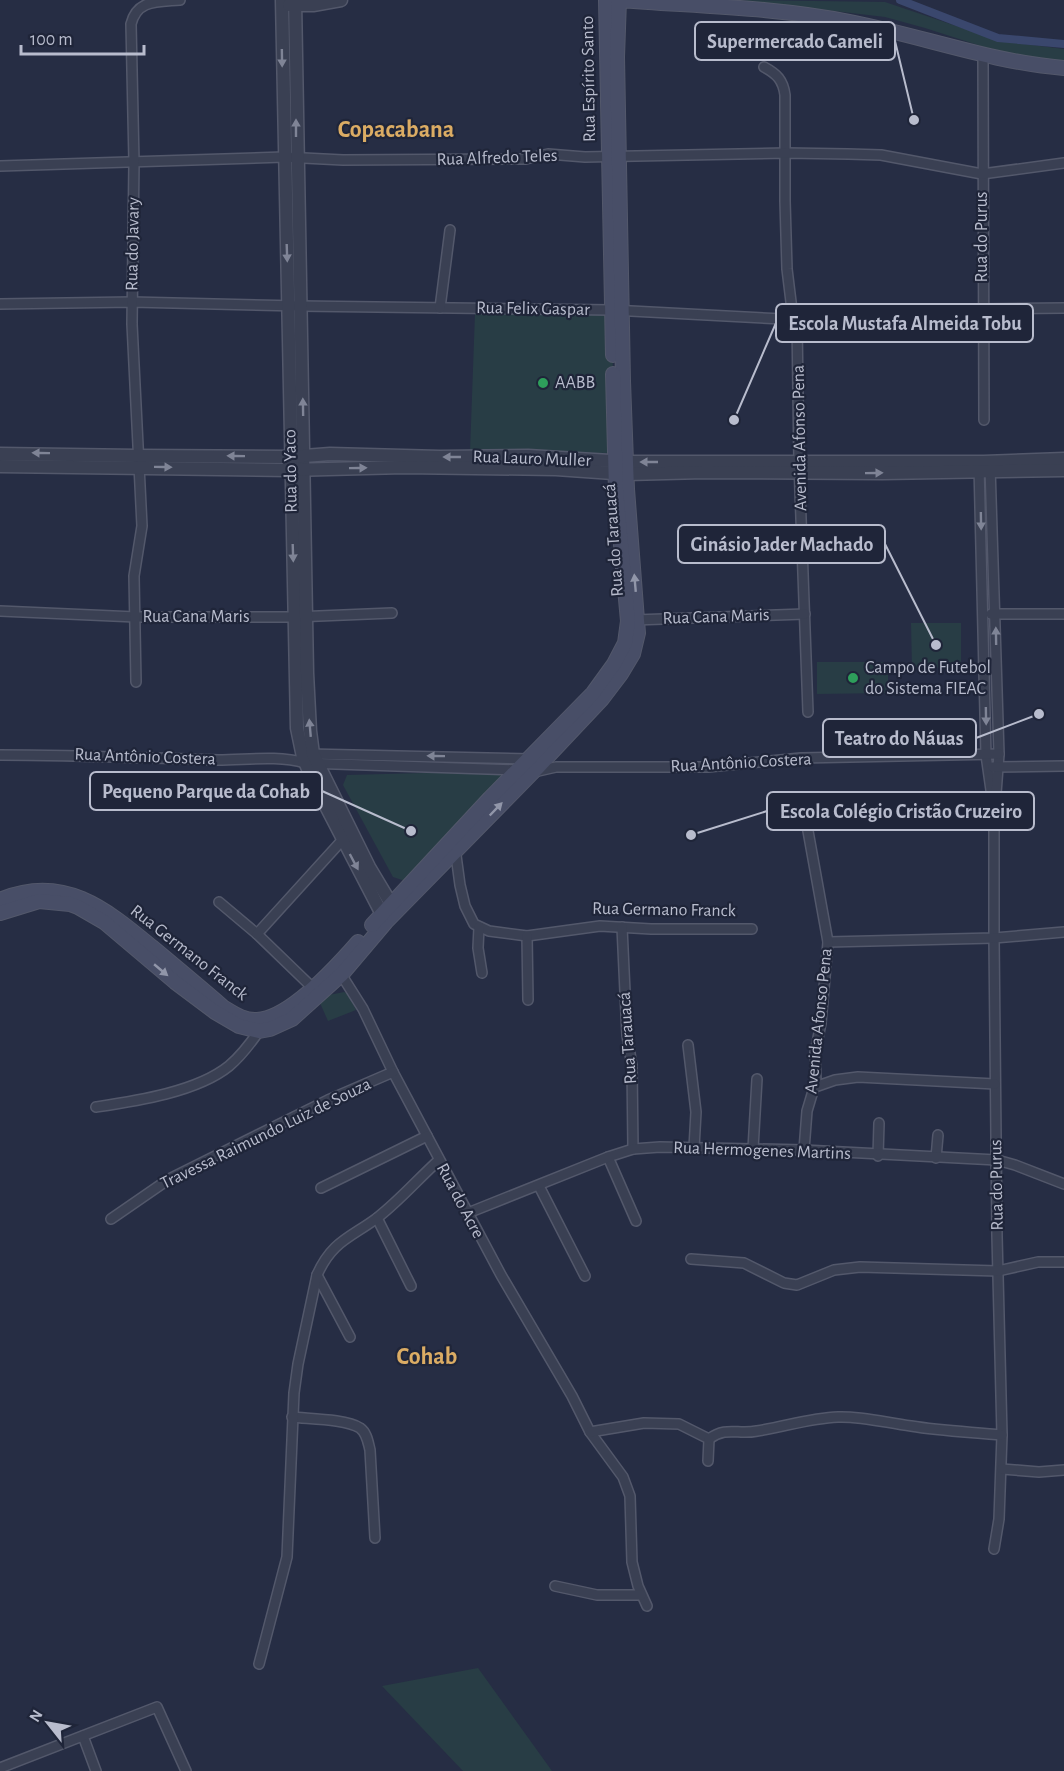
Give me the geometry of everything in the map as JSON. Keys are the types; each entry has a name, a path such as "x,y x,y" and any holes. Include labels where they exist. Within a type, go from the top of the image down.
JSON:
{"main road":[{"name":"Rua Espírito Santo","path":"606,0 614,157"},
{"name":"Rua Espírito Santo","path":"614,157 619,0"},
{"path":"619,0 803,15 874,27 1025,64 1064,68"},
{"name":"Rua do Tarauacá","path":"456,851 540,765 614,664 633,620 621,468 614,157"},
{"name":"Rua do Tarauacá","path":"453,837 518,770 540,765"},
{"name":"Rua Germano Franck","path":"0,900 36,890 62,892 84,898 128,926 140,944 215,1012 240,1026 259,1031 270,1029 292,1019 339,971 453,837"},
{"name":"Rua Germano Franck","path":"388,913 456,851"},
{"name":"Rua Germano Franck","path":"0,913 39,901 70,904 140,944 223,1006 247,1019 256,1020 278,1014 317,991"}],"street":[{"name":"Rua do Javary","path":"136,682 134,576 141,525 132,349 134,162 131,31 134,12 142,4 180,0"},
{"path":"279,1 313,5 341,0"},
{"name":"Rua do Yaco","path":"279,1 290,158 294,306 304,456 297,728 306,759 388,913"},
{"name":"Rua do Yaco","path":"290,158 295,3"},
{"name":"Rua do Purus","path":"983,55 984,420"},
{"name":"Avenida Afonso Pena","path":"764,67 779,77 784,87 787,269 792,310 798,322 799,468 808,712"},
{"name":"Rua Alfredo Teles","path":"0,166 290,158 526,159 548,154 614,157 786,153 881,155 982,174 1064,164"},
{"path":"440,308 450,230"},
{"name":"Rua Felix Gaspar","path":"0,304 132,302 617,310 783,319 798,322 887,315 926,315 982,309 1064,308"},
{"name":"Rua do Yaco","path":"294,306 290,470 300,617"},
{"name":"Rua Lauro Muller","path":"0,454 290,470 404,467 621,468 704,472 799,468 985,467 1064,471"},
{"name":"Rua Lauro Muller","path":"0,466 330,454 440,457 528,456 621,468"},
{"name":"Rua Lauro Muller","path":"985,467 1064,459"},
{"name":"Rua do Purus","path":"985,467 986,755 993,767"},
{"name":"Rua do Purus","path":"985,467 995,614 999,754 993,767 995,1084 1002,1469 999,1519 994,1549"},
{"name":"Rua Cana Maris","path":"0,611 136,617 300,617 392,614"},
{"name":"Rua Cana Maris","path":"633,620 805,614"},
{"path":"984,614 1064,614"},
{"name":"Rua Antônio Costera","path":"0,754 73,754 221,760 387,755 477,757 540,765 708,767 801,758 999,754"},
{"path":"387,755 387,767"},
{"path":"477,757 477,769"},
{"name":"Rua Antônio Costera","path":"306,759 387,767 518,770"},
{"path":"993,767 1064,766"},
{"name":"Avenida Afonso Pena","path":"804,1150 807,1111 816,1087 815,1053 821,1023 828,942 806,820"},
{"path":"257,934 347,836"},
{"path":"453,837 465,906 474,924 479,927 478,948 482,973"},
{"path":"219,902 257,934 317,991"},
{"name":"Rua Germano Franck","path":"479,927 489,931 527,936 583,927 752,929"},
{"name":"Rua Tarauacá","path":"622,927 627,1035 632,1066 633,1149"},
{"path":"828,942 994,938 1064,932"},
{"path":"527,936 528,1000"},
{"name":"Rua do Acre","path":"339,971 363,1009 393,1072 501,1275 572,1396 590,1432 623,1477 630,1496 631,1554 636,1579 647,1606"},
{"path":"96,1107 167,1094 207,1080 227,1067 247,1049 259,1031"},
{"path":"688,1045 696,1112 694,1148"},
{"name":"Travessa Raimundo Luiz de Souza","path":"111,1219 169,1179 328,1100 393,1072"},
{"path":"816,1087 835,1080 858,1077 995,1084"},
{"path":"753,1149 757,1079"},
{"path":"878,1156 879,1123"},
{"path":"936,1158 938,1135"},
{"path":"321,1188 427,1136"},
{"name":"Rua Hermogenes Martins","path":"468,1213 608,1156 633,1149 804,1150 878,1156 997,1160 1064,1184"},
{"path":"608,1156 636,1221"},
{"path":"259,1665 287,1557 292,1417 298,1364 317,1275 327,1255 335,1247 377,1218 439,1160"},
{"path":"539,1186 585,1276"},
{"path":"377,1218 411,1286"},
{"path":"691,1259 744,1263 784,1283 797,1285 834,1270 860,1267 998,1271 1038,1262 1064,1262"},
{"path":"317,1275 350,1337"},
{"path":"292,1417 350,1424 363,1431 370,1450 375,1538"},
{"path":"709,1439 728,1430 743,1433 803,1420 837,1417 863,1418 936,1430 1002,1435"},
{"path":"590,1432 644,1423 679,1424 709,1439"},
{"path":"708,1461 709,1439"},
{"path":"1002,1469 1039,1472 1064,1470"},
{"path":"555,1586 597,1595 641,1595"},
{"path":"4,1768 157,1707 186,1771"},
{"path":"83,1736 96,1771"}],"shaded area":[{"path":"740,0 885,2 992,38 1064,49 1064,62 1031,58 984,47 885,17"},
{"name":"AABB","path":"475,313 612,315 614,453 470,452"},
{"path":"911,623 961,623 961,667 912,668"},
{"name":"Campo de Futebol do Sistema FIEAC","path":"817,662 888,662 888,693 817,694"},
{"path":"499,771 506,777 405,881 393,877 343,785 347,775"},
{"path":"344,992 348,994 356,1010 328,1021 320,1003 329,995"},
{"path":"478,1668 552,1771 463,1771 382,1686"}],"waterway":[{"path":"900,0 998,38 1064,44"}],"place":[{"name":"Supermercado Cameli","path":"914,120"},
{"name":"AABB","path":"543,383"},
{"name":"Escola Mustafa Almeida Tobu","path":"734,420"},
{"name":"Ginásio Jader Machado","path":"936,645"},
{"name":"Campo de Futebol do Sistema FIEAC","path":"853,678"},
{"name":"Teatro do Náuas","path":"1039,714"},
{"name":"Pequeno Parque da Cohab","path":"411,831"},
{"name":"Escola Colégio Cristão Cruzeiro","path":"691,835"}],"district":[{"name":"Copacabana","path":"396,130"},
{"name":"Cohab","path":"427,1357"}]}
